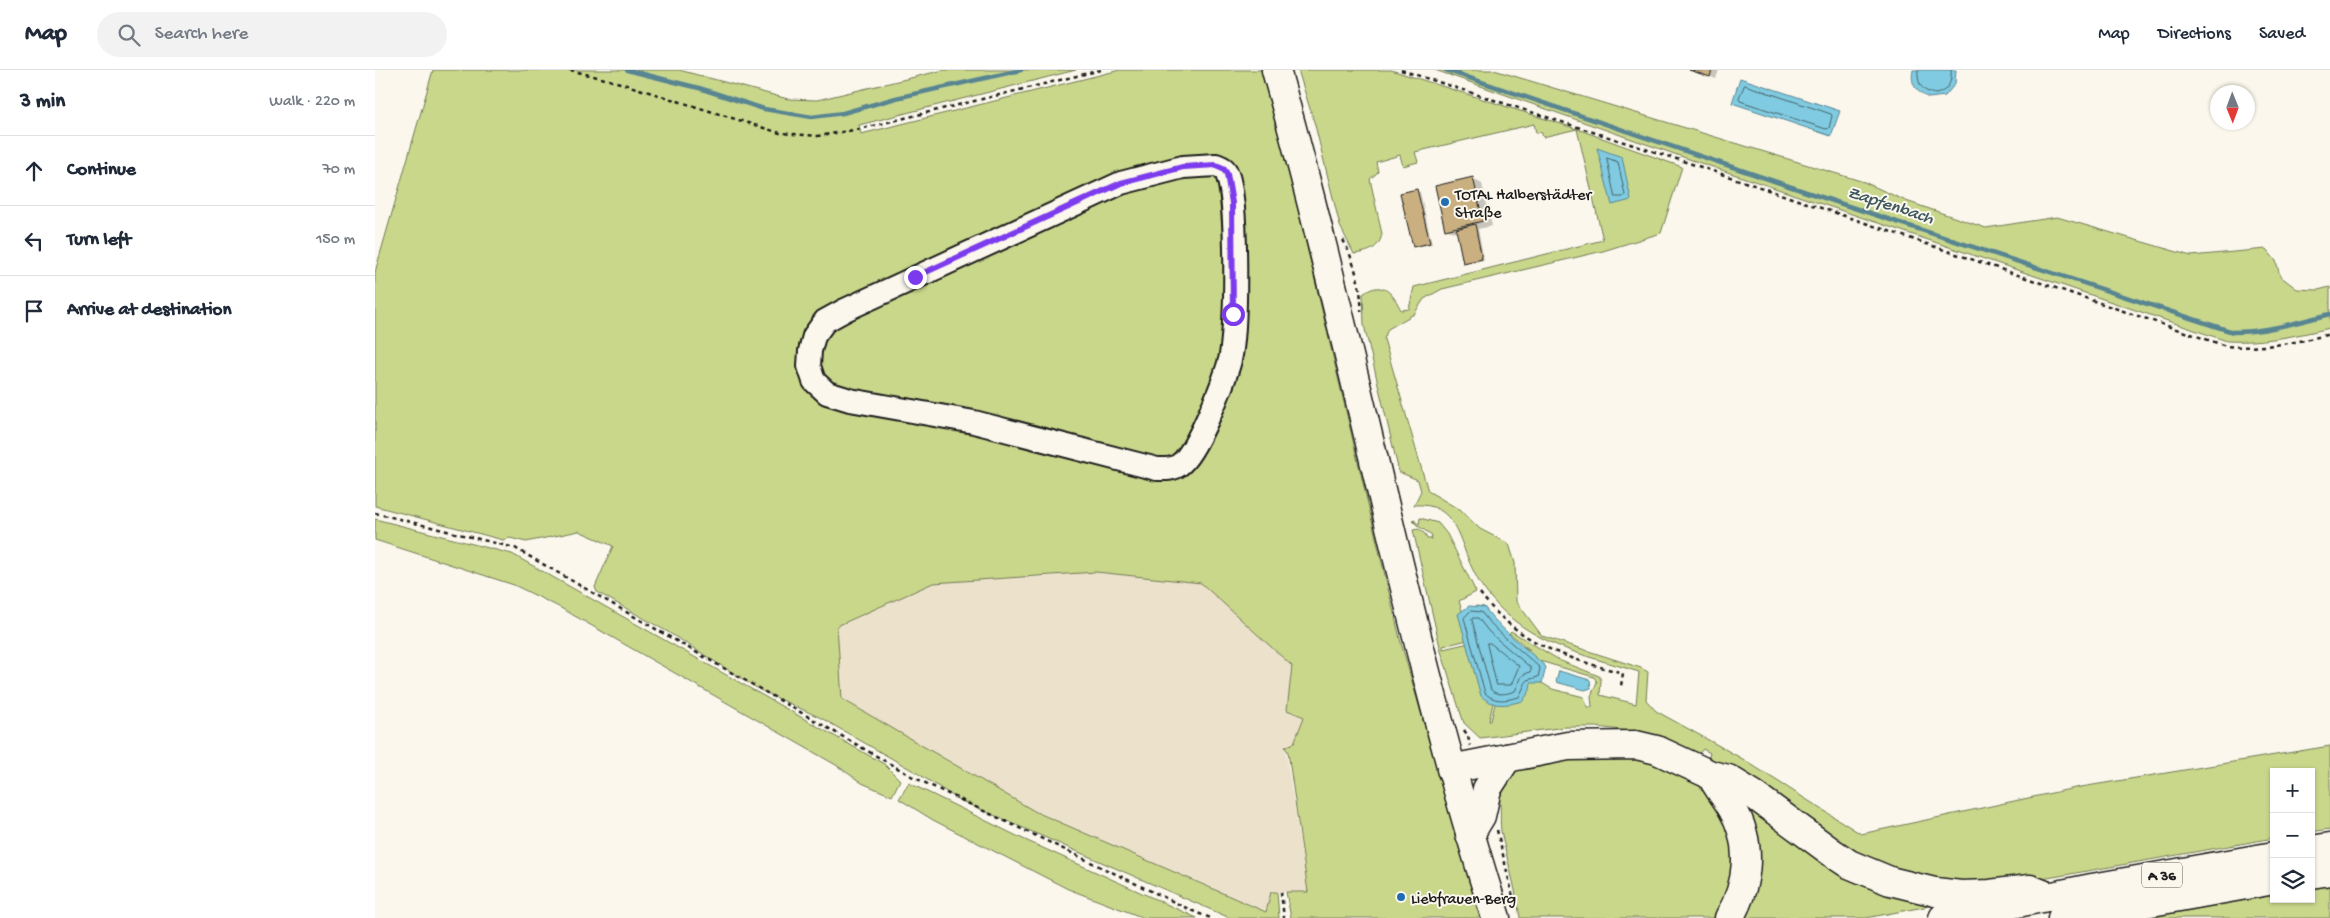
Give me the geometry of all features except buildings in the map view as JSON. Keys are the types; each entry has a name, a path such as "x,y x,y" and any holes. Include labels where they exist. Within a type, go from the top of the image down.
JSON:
{"main road":[{"path":"1276,70 1308,189 1422,661 1451,769 1496,918"},
{"path":"1451,769 1568,746 1618,744 1657,750 1711,775 1728,778 1815,842 1849,864 1890,882 1927,891 1961,894 1990,894 2030,889 2056,908"},
{"path":"1470,834 1481,816 1487,789 1507,758"},
{"path":"1711,775 1736,815 1746,850 1745,881 1741,895 1729,918"},
{"path":"2315,849 2330,847"},
{"name":"A 36","path":"2056,908 2270,857"},
{"path":"2315,873 2330,870"},
{"name":"A 36","path":"1943,918 2056,908 2270,881"}],"lane":[{"path":"1216,165 1223,168 1227,174 1232,203 1234,268 1233,330 1230,360 1193,450 1178,466 1168,470 1157,469 974,422 850,400 827,393 814,381 809,366 809,351 815,336 825,322 845,310 967,252 1121,183 1183,167 1216,165"}],"path":[{"path":"571,70 780,132 818,136 860,129 1101,70"},
{"path":"1401,70 1695,166 2226,346 2249,348 2293,343 2330,334"},
{"path":"375,513 515,548 913,777 1211,918"},
{"path":"1479,593 1495,614 1512,628 1539,644 1571,660 1623,673 1621,686"},
{"path":"1281,892 1284,918"}],"shaded area":[{"path":"1096,572 1201,583 1292,666 1287,709 1304,717 1294,743 1285,746 1308,892 1271,892 1266,912 1036,812 842,699 837,626 933,583"}],"green space":[{"path":"433,70 679,70 788,99 817,100 944,70 1076,70 859,125 861,134 1120,70 1265,70 1401,643 1480,918 1291,918 1286,892 1308,892 1288,752 1285,747 1294,743 1304,717 1287,710 1292,666 1201,583 1096,572 933,583 837,626 842,699 1036,812 1266,912 1271,892 1277,892 1279,918 1230,918 959,800 917,773 821,718 760,690 668,632 597,592 595,587 613,546 579,531 526,542 510,538 503,540 375,506 375,272"},
{"path":"1298,70 1391,70 1577,129 1543,137 1541,132 1536,133 1534,124 1415,152 1418,162 1403,166 1400,155 1376,162 1378,172 1370,179 1382,234 1381,239 1373,249 1354,254 1340,226 1315,125"},
{"path":"1435,70 1494,70 1864,182 1906,201 1986,228 2057,217 2191,256 2266,249 2276,261 2280,276 2297,289 2318,290 2330,287 2330,328 2266,340 2227,341 1683,157"},
{"path":"1577,129 1682,167 1661,233 1603,251 1442,289 1424,299 1414,314 1388,329 1384,339 1428,491 1460,510 1480,529 1509,544 1515,563 1516,601 1542,636 1641,668 1648,672 1646,700 1656,711 1741,758 1861,834 2075,788 2330,746 2330,829 2315,831 2315,768 2270,768 2270,839 2025,882 1932,883 1837,847 1708,759 1710,753 1703,749 1697,756 1662,739 1630,731 1596,727 1566,727 1480,738 1464,723 1458,705 1441,651 1413,530 1419,529 1425,534 1427,539 1431,539 1432,535 1412,520 1415,519 1415,522 1419,524 1420,518 1438,523 1447,534 1476,592 1459,601 1464,617 1476,606 1484,607 1506,637 1530,650 1509,633 1511,631 1561,661 1599,676 1601,680 1600,695 1636,704 1639,672 1559,646 1522,627 1506,614 1481,585 1455,526 1448,517 1440,510 1429,506 1414,505 1421,491 1418,480 1399,472 1364,325 1363,294 1376,288 1382,288 1391,294 1401,310 1409,309 1414,287 1603,240","holes":["1468,640 1594,677 1597,682 1591,696 1592,707 1587,707 1584,697 1552,689 1542,683 1527,679 1499,687 1491,721 1489,721 1494,699 1469,643 1443,649 1443,646"]},
{"path":"375,519 512,554 884,764 900,780 892,796 862,783 836,765 559,607 514,585 375,540"},
{"path":"1615,756 1648,761 1683,773 1706,788 1722,805 1740,853 1721,918 1520,918 1501,831 1500,804 1496,789 1512,772 1529,764 1553,759"},
{"path":"909,783 1023,839 1197,918 1144,918 1068,889 933,820 899,799"},
{"path":"1734,789 1945,903 1866,918 1738,918"},
{"path":"2330,885 2330,918 2142,918 2270,896 2270,903 2315,903 2315,888"}],"water":[{"path":"1913,70 1956,70 1955,84 1945,96 1929,98 1915,87 1912,79"},
{"path":"1740,78 1840,111 1831,136 1732,103"},
{"path":"1597,148 1622,157 1631,200 1612,205"},
{"path":"1469,606 1484,607 1506,631 1546,667 1542,683 1531,683 1530,690 1523,701 1496,704 1481,696 1458,614"},
{"path":"1559,671 1590,680 1591,688 1585,690 1556,682"}],"waterway":[{"name":"Zapfenbach","path":"627,70 699,88 764,109 812,117 843,113 896,98 1021,70"},
{"name":"Zapfenbach","path":"1446,70 1848,206 2233,332 2270,328 2330,314"}],"place":[{"name":"TOTAL Halberstädter Straße","path":"1445,202"},
{"name":"Liebfrauen-Berg","path":"1401,897"}],"route":[{"path":"915,277 1121,183 1183,167 1216,165 1223,168 1227,174 1232,203 1233,314"}]}
